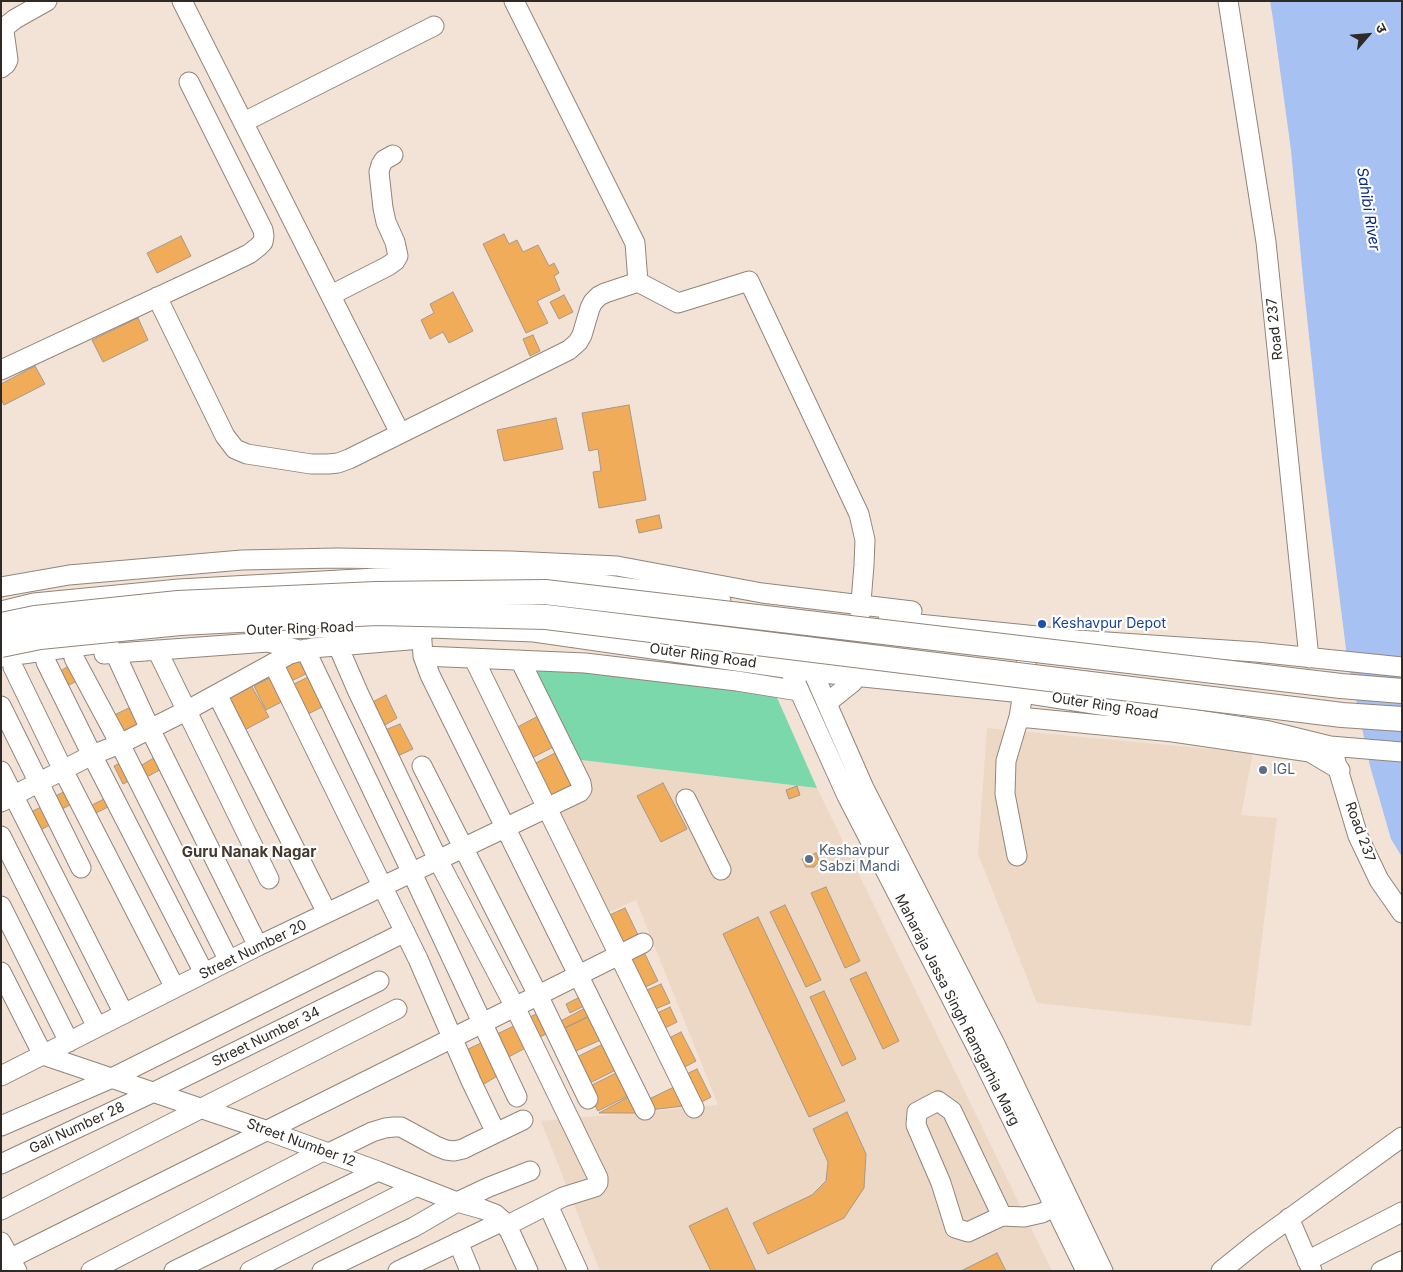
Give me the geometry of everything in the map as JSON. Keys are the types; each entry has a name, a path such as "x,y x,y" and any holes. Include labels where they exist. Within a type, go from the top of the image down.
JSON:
{"main road":[{"path":"1,625 35,618 178,603 376,594 545,592 1341,686 1402,691"},
{"name":"Outer Ring Road","path":"1,644 40,637 180,623 377,613 546,617 1332,713 1402,719"}],"street":[{"path":"1,68 8,60 5,27 15,19 47,1"},
{"path":"182,1 400,433"},
{"path":"514,1 636,243 638,282"},
{"name":"Road 237","path":"1228,1 1266,242 1309,658"},
{"path":"244,122 434,26"},
{"path":"1,370 249,254 262,242 263,230 189,82"},
{"path":"331,295 388,266 398,256 396,242 386,222 379,172 380,165 384,160 393,155"},
{"path":"157,297 225,436 235,449 247,454 311,464 328,464 349,459 569,350 578,342 582,335 590,308 599,296 638,282 678,303 750,281 859,514 865,540 855,676 852,682 828,704"},
{"path":"1,587 69,575 242,560 337,558 511,561 616,566 940,626 1077,640 1256,652 1402,668"},
{"path":"1,611 34,603 179,589 376,578 543,576 776,609 908,610 1063,633 1077,640"},
{"path":"626,645 634,589"},
{"name":"Outer Ring Road","path":"5,664 91,643 216,631 378,626 422,641 534,632 813,672 1023,693 1269,732 1339,747 1402,752"},
{"path":"932,684 940,626"},
{"path":"1017,856 1005,794 1006,760 1023,693 1029,635"},
{"path":"422,641 430,675 645,1110"},
{"path":"8,799 38,782 186,711 281,658 302,650 422,641 474,659 585,663 737,681 799,691"},
{"path":"175,988 63,770 5,664 46,662 115,653 268,642 302,650"},
{"path":"338,646 438,860 515,1007 598,1178 598,1183 595,1187 571,1194 458,1242 398,1271"},
{"path":"156,650 269,879"},
{"path":"302,650 412,873 516,1097"},
{"path":"115,653 150,729 258,946"},
{"path":"74,658 120,744 229,961"},
{"path":"474,659 694,1108"},
{"name":"Street Number 20","path":"4,1069 43,1055 258,946 580,792 582,789 580,784 520,660"},
{"path":"46,662 92,756 204,973"},
{"path":"273,663 418,959 471,1082 496,1133"},
{"name":"Maharaja Jassa Singh Ramgarhia Marg","path":"789,668 847,796 987,1048"},
{"name":"Maharaja Jassa Singh Ramgarhia Marg","path":"813,672 864,788 1065,1214 1086,1271"},
{"path":"217,694 327,913"},
{"path":"1,706 81,868"},
{"path":"1018,717 1173,732 1302,750 1310,752 1340,770"},
{"name":"Road 237","path":"1339,747 1340,770 1358,836 1379,880 1402,913"},
{"path":"422,766 588,1098"},
{"path":"1,771 8,799 124,1014"},
{"path":"847,796 864,788"},
{"path":"686,799 721,870"},
{"path":"1,836 97,1027"},
{"path":"1,906 69,1042"},
{"path":"1,1126 112,1078 405,932"},
{"path":"1,1242 9,1264 268,1131 644,943"},
{"path":"1,972 43,1055"},
{"name":"Street Number 34","path":"154,1092 379,981"},
{"path":"1,1210 204,1109 397,1009"},
{"name":"Street Number 12","path":"43,1055 268,1131 457,1202 489,1211 505,1223"},
{"name":"Gali Number 28","path":"1,1164 154,1092"},
{"path":"1002,1216 952,1111 938,1101 917,1112 916,1126 941,1183 955,1228 968,1232 1002,1216 1024,1217 1042,1213 1065,1214"},
{"path":"91,1271 326,1152 372,1132 385,1128 401,1127 436,1146 454,1151 474,1144 522,1120"},
{"path":"1221,1271 1289,1218 1402,1137"},
{"path":"174,1271 378,1171"},
{"path":"322,1271 414,1228 457,1202 530,1171"},
{"path":"250,1271 417,1186"},
{"path":"548,1205 578,1271"},
{"path":"1289,1218 1310,1266 1402,1212"},
{"name":"Maharaja Jassa Singh Ramgarhia Marg","path":"1065,1214 1103,1271"},
{"path":"505,1223 528,1271"},
{"path":"458,1242 470,1271"},
{"path":"1381,1271 1402,1261"}],"shaded area":[{"path":"987,728 1253,753 1241,815 1277,818 1251,1026 1037,1003 978,854"},
{"name":"Keshavpur Sabzi Mandi","path":"573,759 817,788 1052,1271 600,1271 541,1121 718,1105 636,900 601,916 549,809"}],"green space":[{"path":"530,662 775,693 817,788 573,759"}],"water":[{"name":"Sahibi River","path":"1270,1 1402,1 1402,857 1391,839 1370,766 1347,657 1322,458 1291,150"}],"building":[{"path":"504,234 509,244 517,240 523,252 538,245 549,266 554,263 559,273 554,276 560,290 537,301 548,323 526,333 483,244"},
{"path":"181,236 191,256 157,273 147,253"},
{"path":"453,292 473,331 449,343 443,332 430,339 421,320 434,313 430,304"},
{"path":"564,295 573,312 559,319 550,302"},
{"path":"138,318 148,340 103,362 92,340"},
{"path":"533,335 540,351 530,356 523,339"},
{"path":"35,366 45,384 4,405 1,399 1,384"},
{"path":"629,405 646,500 599,508 593,472 601,471 598,449 589,451 582,413"},
{"path":"556,418 563,449 504,461 497,430"},
{"path":"659,515 662,528 639,533 636,520"},
{"path":"303,658 310,672 285,684 278,670"},
{"path":"73,663 83,678 65,687 56,674"},
{"path":"275,675 287,699 266,710 254,686"},
{"path":"312,675 328,704 304,716 288,687"},
{"path":"251,685 269,717 239,733 222,700"},
{"path":"386,695 397,718 380,728 367,705"},
{"path":"131,707 142,727 121,740 108,718"},
{"path":"542,714 557,745 526,761 510,731"},
{"path":"400,724 413,749 393,758 380,732"},
{"path":"559,751 578,787 548,804 530,766"},
{"path":"160,754 167,766 143,779 137,768"},
{"path":"126,760 135,778 123,784 114,766"},
{"path":"663,783 687,829 661,842 637,796"},
{"path":"797,786 800,795 789,799 786,790"},
{"path":"70,789 76,802 58,811 51,798"},
{"path":"110,796 114,804 90,816 86,808"},
{"path":"45,805 55,822 39,831 29,813"},
{"path":"816,853 819,861 814,867 806,867 802,859"},
{"path":"826,887 860,961 845,968 811,893"},
{"path":"785,905 821,980 806,987 770,912"},
{"path":"625,908 640,939 618,950 603,918"},
{"path":"758,917 845,1101 809,1117 723,934"},
{"path":"642,948 658,981 637,991 621,958"},
{"path":"866,972 899,1041 883,1049 850,979"},
{"path":"661,984 670,1003 648,1012 640,993"},
{"path":"824,991 856,1059 842,1066 810,997"},
{"path":"584,995 588,1004 570,1013 566,1004"},
{"path":"589,1006 593,1014 558,1031 555,1024"},
{"path":"670,1007 677,1022 659,1031 651,1016"},
{"path":"544,1010 554,1030 532,1041 522,1021"},
{"path":"592,1015 603,1039 569,1054 559,1031"},
{"path":"520,1023 531,1045 505,1059 493,1036"},
{"path":"681,1032 696,1061 679,1070 663,1041"},
{"path":"483,1042 499,1075 479,1087 462,1052"},
{"path":"607,1042 620,1068 586,1085 573,1059"},
{"path":"697,1069 711,1097 694,1106 680,1077"},
{"path":"622,1070 634,1093 598,1111 586,1088"},
{"path":"674,1087 684,1106 649,1110 645,1101"},
{"path":"634,1094 643,1113 599,1113"},
{"path":"847,1112 866,1154 864,1188 844,1218 768,1254 753,1223 812,1195 826,1181 828,1162 813,1129"},
{"path":"727,1208 756,1271 711,1271 689,1226"},
{"path":"997,1253 1006,1271 961,1271"}],"place":[{"name":"Keshavpur Depot","path":"1042,624"},
{"name":"IGL","path":"1263,770"},
{"name":"Keshavpur Sabzi Mandi","path":"809,859"}],"district":[{"name":"Guru Nanak Nagar","path":"249,852"}]}
